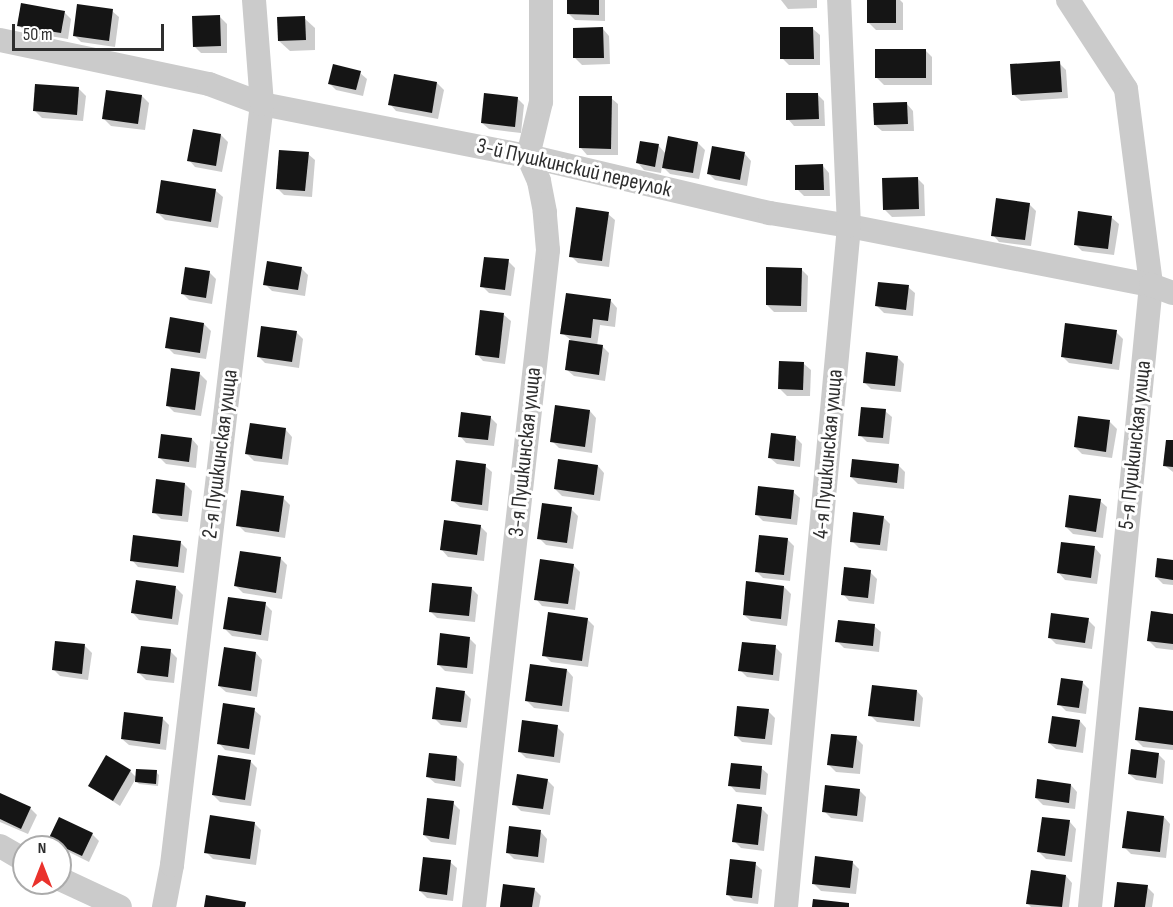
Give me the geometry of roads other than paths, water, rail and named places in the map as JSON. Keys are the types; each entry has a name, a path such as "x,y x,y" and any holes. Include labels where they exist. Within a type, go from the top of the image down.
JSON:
{"street":[{"name":"2-я Пушкинская улица","path":"164,907 172,865 262,104 254,0"},
{"path":"528,156 541,102 540,0"},
{"name":"4-я Пушкинская улица","path":"786,907 849,226 839,0"},
{"name":"5-я Пушкинская улица","path":"1068,0 1126,89 1162,289 1090,907"},
{"name":"3-й Пушкинский переулок","path":"0,40 209,84 262,104 528,156 770,213 849,226 1162,289"},
{"name":"3-я Пушкинская улица","path":"474,907 548,250 539,182 528,156"},
{"path":"72,885 120,907"}]}
